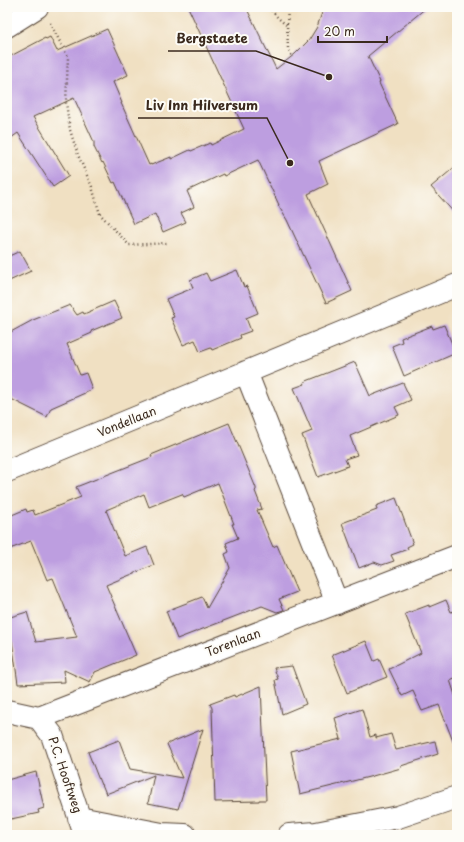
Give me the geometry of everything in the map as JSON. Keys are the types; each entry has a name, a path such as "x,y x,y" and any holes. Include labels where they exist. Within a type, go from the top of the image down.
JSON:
{"street":[{"path":"7,26 43,13"},
{"name":"Vondellaan","path":"7,471 457,285"},
{"path":"246,372 337,603"},
{"name":"Torenlaan","path":"39,718 457,556"},
{"path":"7,711 39,718"},
{"name":"P.C. Hooftweg","path":"39,718 52,735 82,826"},
{"path":"289,835 401,826 457,797"},
{"path":"82,826 186,835"}],"path":[{"path":"269,7 278,18 287,25"},
{"path":"288,7 288,48 292,57"},
{"path":"43,13 68,57 66,103 70,130 78,156 92,187 100,214 129,245 168,243"}],"building":[{"path":"188,7 246,7 276,69 295,54 309,40 317,27 324,7 427,7 368,56 398,124 319,161 328,184 308,194 352,291 326,303 287,220 278,205 258,160 187,191 194,207 181,213 186,222 163,232 155,214 134,224 115,182 113,183 94,147 94,142 74,98 33,117 69,176 53,187 18,133 7,141 7,58 45,38 50,37 57,51 107,29 128,75 113,82 149,165 171,157 171,159 210,143 211,145 244,129"},
{"path":"457,165 457,216 431,187"},
{"path":"20,251 31,271 7,282 7,257"},
{"path":"237,270 244,287 247,286 258,313 246,318 251,331 240,335 241,338 212,350 211,348 200,352 195,340 183,345 171,318 174,317 166,299 193,288 190,280 206,273 210,281"},
{"path":"114,301 122,318 91,331 92,333 67,344 80,375 86,373 92,389 51,408 47,417 7,397 7,334 33,320 70,305 77,315 83,312 84,314"},
{"path":"444,325 456,353 404,376 392,346 402,342 401,338 432,326 433,329"},
{"path":"355,362 370,396 403,383 411,400 395,407 399,415 350,436 357,455 345,459 348,466 318,477 302,435 312,431 294,388 305,384 304,382"},
{"path":"229,423 256,488 255,491 262,509 257,510 273,547 277,545 297,592 279,599 284,610 277,612 262,606 177,639 166,611 202,597 207,608 230,568 225,554 229,552 226,543 238,538 218,483 184,497 182,494 149,507 144,494 106,510 125,556 147,547 154,565 106,585 136,655 95,672 90,682 64,670 65,682 18,684 7,618 27,612 36,642 77,637 53,578 47,580 31,541 7,550 7,517 26,509 27,512 33,510 35,515 81,497 76,487 152,457 151,455"},
{"path":"396,498 413,544 407,547 408,549 391,555 394,561 382,565 374,562 359,568 342,523 377,510 376,506"},
{"path":"446,600 451,612 457,610 457,677 450,680 457,701 457,749 439,705 422,711 413,691 402,696 389,669 421,653 405,614"},
{"path":"366,641 374,661 379,659 387,677 347,693 332,655"},
{"path":"292,666 306,704 282,714 275,680 278,679 274,668"},
{"path":"261,686 266,800 215,802 212,708 210,704 234,695 235,697"},
{"path":"362,709 370,737 376,735 376,738 391,734 396,750 435,741 438,754 401,766 401,768 300,794 291,751 341,739 335,718"},
{"path":"203,729 178,809 148,803 154,775 106,794 88,752 119,740 130,769 182,778 167,744"},
{"path":"36,772 44,808 38,810 39,813 11,819 10,816 7,817 7,780"}],"place":[{"name":"Bergstaete","path":"329,77"},
{"name":"Liv Inn Hilversum","path":"290,163"}]}
